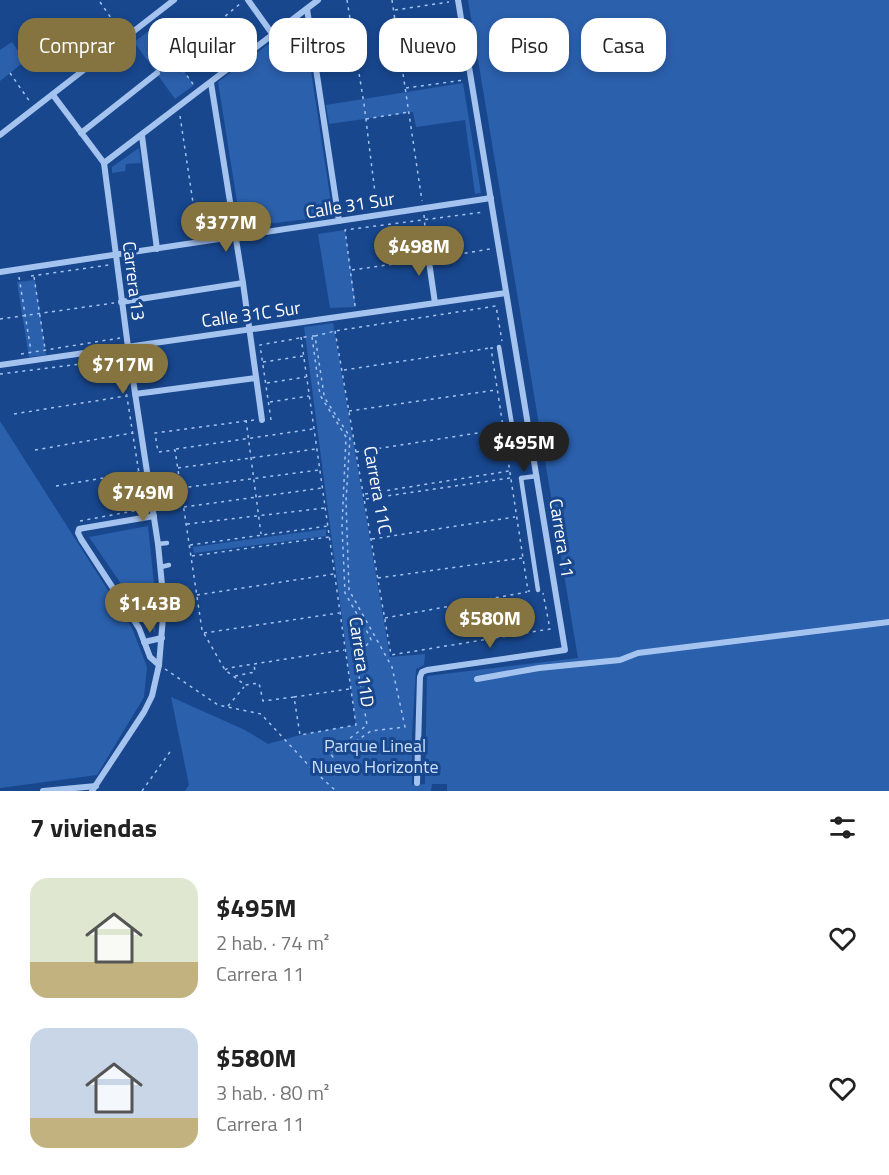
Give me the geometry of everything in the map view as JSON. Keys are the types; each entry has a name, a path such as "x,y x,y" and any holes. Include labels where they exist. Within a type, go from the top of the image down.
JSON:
{"street":[{"path":"136,30 174,0"},
{"path":"246,0 269,30"},
{"path":"295,18 318,0"},
{"name":"Carrera 11","path":"417,783 422,672 566,650 456,1"},
{"path":"307,9 339,221"},
{"path":"104,164 269,38"},
{"path":"0,135 82,72"},
{"path":"81,133 157,73"},
{"path":"211,83 262,420"},
{"name":"Carrera 13","path":"53,95 104,164 119,302 154,516 164,605 159,665 152,696 94,788"},
{"path":"142,136 157,249"},
{"name":"Calle 31 Sur","path":"0,272 491,198"},
{"path":"427,248 435,303"},
{"path":"119,302 243,283"},
{"name":"Calle 31C Sur","path":"0,365 507,293"},
{"path":"135,394 256,378"},
{"path":"154,516 79,529 78,533 139,628 150,657 159,665"},
{"path":"477,679 539,668 620,660 638,652 889,622"},
{"path":"144,642 162,638"},
{"path":"43,791 94,788"}],"lane":[{"path":"75,138 81,133"},
{"path":"500,347 517,455 533,452"},
{"path":"537,476 521,478 538,590"},
{"path":"158,544 167,543"},
{"path":"161,567 169,565"}],"path":[{"path":"224,18 246,0"},
{"path":"347,0 366,119 378,215"},
{"path":"392,0 395,18"},
{"path":"394,10 456,1"},
{"path":"100,2 111,18"},
{"path":"184,72 199,92"},
{"path":"403,72 427,248"},
{"path":"10,73 34,109"},
{"path":"406,89 466,80"},
{"path":"178,108 199,243"},
{"path":"366,119 409,112"},
{"path":"356,307 345,230 488,211"},
{"path":"45,350 34,275 112,264"},
{"path":"19,277 31,352"},
{"path":"0,319 119,302"},
{"path":"271,420 260,345 496,306 503,344 500,347 342,370"},
{"name":"Carrera 11C","path":"335,331 391,655 550,630 543,589 538,590"},
{"path":"313,336 324,395 350,436 346,501 349,590 392,668 405,727 371,732 333,757 330,753 367,725 356,658 370,637 345,593 342,503 347,444 346,436 320,396 313,336"},
{"name":"Carrera 11D","path":"294,697 300,735 356,725 301,337"},
{"path":"21,354 122,338"},
{"path":"491,348 528,591"},
{"path":"263,362 304,356"},
{"path":"0,374 121,358 142,491"},
{"path":"266,383 307,377"},
{"path":"349,411 497,390"},
{"path":"14,414 126,396"},
{"path":"269,402 309,396"},
{"path":"262,420 246,420 155,433 158,452 314,429"},
{"path":"246,420 262,535"},
{"path":"356,452 503,429"},
{"path":"35,450 132,433"},
{"path":"178,468 317,449"},
{"path":"175,450 202,630 225,670 245,685 259,684 263,701 351,689"},
{"path":"181,488 320,470"},
{"path":"364,494 510,471"},
{"path":"56,486 138,472"},
{"path":"364,499 511,478"},
{"path":"183,507 322,488"},
{"path":"186,525 325,507"},
{"path":"371,539 516,516"},
{"path":"189,545 328,526"},
{"path":"191,556 329,537"},
{"path":"378,578 523,558"},
{"path":"197,595 334,574"},
{"path":"385,618 538,590"},
{"path":"204,633 340,612"},
{"path":"225,670 345,650"},
{"path":"233,676 255,672 254,664"},
{"path":"159,665 218,705 261,714 313,770 336,791"},
{"path":"227,707 245,685"},
{"path":"142,791 172,749"}],"green space":[{"name":"Parque Lineal Nuevo Horizonte","path":"468,0 889,0 889,791 447,791 447,784 432,784 431,791 185,791 189,785 171,697 245,730 268,744 300,735 356,725 304,327 333,323 390,657 425,654 424,665 416,669 412,785 425,784 427,676 578,658 477,54 477,18 471,18"},
{"path":"148,32 148,61 136,45 136,41"},
{"path":"12,42 18,51 18,67 0,81 0,50"},
{"path":"269,44 269,72 311,72 333,216 241,227 218,82 231,72 257,72 257,53"},
{"path":"156,72 185,72 194,85 175,99"},
{"path":"463,83 481,193 475,194 465,120 416,127 413,112 329,124 326,105"},
{"path":"139,148 141,163 126,164 125,171 112,173 112,167"},
{"path":"345,230 356,307 330,308 318,234"},
{"path":"35,280 46,355 29,357 17,282"},
{"path":"0,421 132,628 147,667 144,697 97,775 0,788"},
{"path":"148,526 156,603 155,633 89,537"},
{"path":"326,529 326,536 194,553 193,547"}]}
